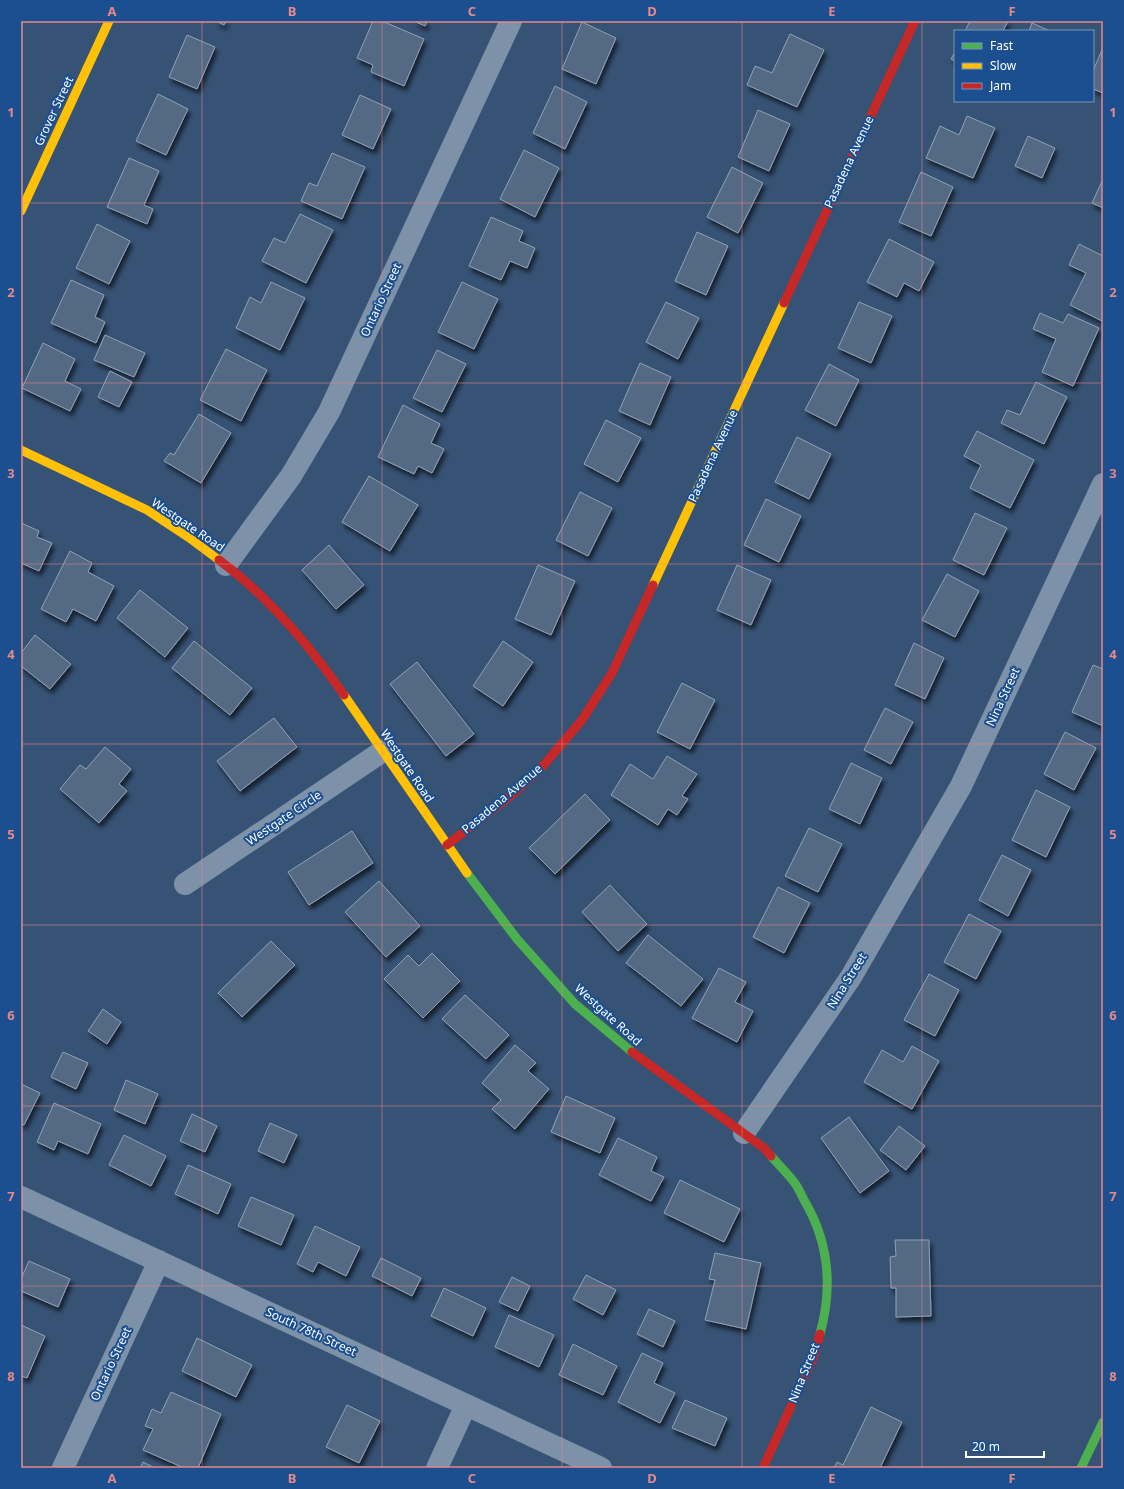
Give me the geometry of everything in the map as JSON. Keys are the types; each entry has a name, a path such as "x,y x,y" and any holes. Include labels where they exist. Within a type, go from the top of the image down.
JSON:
{"main road":[{"name":"Grover Street","path":"21,211 109,21"},
{"name":"Pasadena Avenue","path":"447,845 513,794 543,766 582,720 612,673 915,21"},
{"name":"Westgate Road","path":"21,450 147,510 188,537 226,566 263,598 304,642 332,678 476,887 517,939 575,1004 635,1055 744,1133"},
{"name":"Nina Street","path":"744,1133 764,1148 794,1182 814,1217 825,1255 828,1286 825,1316 814,1356 763,1468"},
{"path":"1081,1468 1103,1422"}],"street":[{"name":"Ontario Street","path":"226,566 291,476 329,412 510,21"},
{"name":"Nina Street","path":"744,1133 851,977 962,786 1103,484"},
{"name":"Westgate Circle","path":"185,884 382,751"},
{"name":"South 78th Street","path":"21,1197 601,1468"},
{"name":"Ontario Street","path":"63,1468 159,1261"},
{"path":"437,1468 466,1405"}],"building":[{"path":"216,21 226,21 224,25"},
{"path":"373,21 382,21 424,39 404,86 371,72 373,65 357,58"},
{"path":"414,21 427,21 425,26"},
{"path":"970,21 1008,21 1004,30 966,30"},
{"path":"582,22 616,38 596,84 562,69"},
{"path":"1032,23 1048,30 1029,30"},
{"path":"790,34 824,50 797,107 747,85 755,66 772,73"},
{"path":"187,35 215,47 197,89 169,77"},
{"path":"1102,50 1103,93 1094,89 1094,69"},
{"path":"954,54 954,60 951,59"},
{"path":"555,86 587,102 565,149 533,133"},
{"path":"158,94 188,109 166,155 136,141"},
{"path":"360,95 391,109 373,149 342,135"},
{"path":"758,110 790,124 769,171 738,157"},
{"path":"967,116 995,128 973,178 926,158 940,126 959,135"},
{"path":"1028,136 1055,148 1042,178 1015,166"},
{"path":"524,150 559,168 535,217 500,199"},
{"path":"332,153 365,167 342,219 301,201 309,183 317,186"},
{"path":"129,158 159,171 144,205 153,209 147,224 107,207"},
{"path":"732,167 763,183 738,233 707,217"},
{"path":"921,172 953,187 931,236 899,222"},
{"path":"1103,179 1103,208 1092,203"},
{"path":"300,214 333,230 306,283 262,261 274,238 285,243"},
{"path":"491,217 523,231 519,241 535,248 527,268 510,261 501,280 469,266"},
{"path":"97,224 130,241 109,284 76,268"},
{"path":"697,232 728,246 706,295 675,281"},
{"path":"889,239 934,262 919,291 904,283 897,297 867,282"},
{"path":"1079,244 1103,256 1102,321 1070,305 1086,273 1069,265"},
{"path":"71,280 104,295 95,317 105,322 96,343 51,323"},
{"path":"271,282 305,298 280,350 236,328 250,297 261,303"},
{"path":"462,282 498,299 474,349 438,332"},
{"path":"666,302 699,318 678,359 646,342"},
{"path":"859,302 892,316 871,363 838,348"},
{"path":"1040,313 1063,323 1068,314 1099,328 1073,386 1042,372 1056,339 1033,329"},
{"path":"105,335 145,353 134,377 94,360"},
{"path":"43,343 75,359 65,381 81,389 70,411 22,388"},
{"path":"226,349 267,370 241,421 200,400"},
{"path":"437,350 466,364 442,412 413,398"},
{"path":"640,363 671,377 650,425 619,411"},
{"path":"829,364 859,380 836,426 805,410"},
{"path":"110,371 132,382 119,407 98,397"},
{"path":"1036,382 1067,397 1044,444 1001,423 1007,410 1020,415"},
{"path":"403,405 440,424 431,443 444,449 432,473 418,466 414,474 378,457"},
{"path":"199,414 231,433 201,483 164,461 170,453 174,455"},
{"path":"606,420 641,438 618,482 584,464"},
{"path":"977,431 1034,460 1010,508 970,488 981,465 964,456"},
{"path":"797,437 831,454 809,499 775,482"},
{"path":"369,476 418,505 390,551 342,522"},
{"path":"580,492 612,508 588,556 556,540"},
{"path":"766,499 801,516 779,562 744,545"},
{"path":"975,513 1007,528 984,575 953,560"},
{"path":"21,523 39,531 37,537 52,543 39,571 21,563"},
{"path":"329,545 364,585 336,609 302,570"},
{"path":"70,551 92,563 88,572 114,586 96,621 73,609 66,622 41,609"},
{"path":"538,565 575,581 551,635 515,619"},
{"path":"737,565 771,580 751,625 717,610"},
{"path":"947,574 979,591 955,637 922,620"},
{"path":"140,590 188,628 165,657 117,618"},
{"path":"35,635 71,664 50,689 21,666 21,653"},
{"path":"194,641 252,688 230,715 172,668"},
{"path":"503,641 533,662 503,706 473,686"},
{"path":"914,643 944,658 925,699 895,685"},
{"path":"417,662 474,734 446,756 390,684"},
{"path":"1093,665 1103,669 1103,726 1072,712"},
{"path":"682,683 715,700 690,749 657,732"},
{"path":"885,708 913,722 891,764 864,750"},
{"path":"274,718 297,747 240,791 217,761"},
{"path":"1065,732 1096,748 1074,790 1044,774"},
{"path":"105,747 131,769 119,784 127,791 99,823 60,789 80,765 86,769"},
{"path":"667,756 697,774 682,796 688,799 677,815 668,809 658,825 611,795 630,764 653,779"},
{"path":"851,763 882,778 860,824 829,809"},
{"path":"1036,790 1070,807 1046,857 1012,840"},
{"path":"585,794 610,820 555,874 529,848"},
{"path":"809,828 842,844 818,892 785,876"},
{"path":"352,831 373,863 309,905 288,872"},
{"path":"1002,855 1031,870 1008,916 979,900"},
{"path":"379,881 420,926 386,957 345,912"},
{"path":"610,885 647,924 618,951 582,912"},
{"path":"778,887 810,903 784,953 753,937"},
{"path":"969,914 1001,931 976,979 944,962"},
{"path":"648,935 703,979 681,1006 626,963"},
{"path":"271,941 295,965 242,1017 218,993"},
{"path":"432,953 460,981 423,1018 384,979 408,955 419,966"},
{"path":"719,968 746,982 735,1002 753,1011 737,1042 692,1018"},
{"path":"929,974 959,990 935,1036 904,1020"},
{"path":"465,995 509,1035 486,1059 442,1019"},
{"path":"103,1009 121,1022 107,1044 88,1031"},
{"path":"515,1045 536,1063 528,1071 549,1089 515,1129 492,1109 501,1100 482,1083"},
{"path":"912,1046 939,1061 912,1109 864,1082 882,1050 903,1062"},
{"path":"63,1052 88,1063 76,1089 51,1077"},
{"path":"126,1080 158,1094 145,1124 114,1110"},
{"path":"21,1084 40,1093 24,1125 21,1123"},
{"path":"566,1096 615,1118 600,1153 551,1132"},
{"path":"54,1103 101,1124 88,1154 58,1141 54,1150 37,1142"},
{"path":"192,1114 217,1126 205,1152 180,1141"},
{"path":"849,1117 889,1171 860,1193 821,1138"},
{"path":"270,1123 297,1135 284,1163 258,1151"},
{"path":"899,1126 925,1146 906,1170 880,1150"},
{"path":"124,1135 166,1156 151,1186 109,1165"},
{"path":"618,1138 657,1157 651,1171 664,1177 651,1201 599,1175"},
{"path":"188,1165 231,1184 218,1214 175,1194"},
{"path":"680,1180 740,1209 724,1242 664,1213"},
{"path":"251,1197 294,1215 281,1245 238,1226"},
{"path":"315,1226 360,1247 346,1276 318,1262 313,1272 297,1264"},
{"path":"895,1240 929,1240 931,1316 896,1317 896,1288 891,1288 890,1257 896,1256"},
{"path":"715,1253 761,1263 746,1329 705,1320 715,1280 709,1279"},
{"path":"381,1258 421,1278 412,1296 372,1276"},
{"path":"29,1261 70,1279 58,1307 21,1291 21,1279"},
{"path":"586,1275 616,1290 603,1315 573,1299"},
{"path":"512,1277 530,1286 518,1311 499,1302"},
{"path":"444,1288 486,1308 473,1336 431,1316"},
{"path":"649,1309 675,1321 663,1347 637,1334"},
{"path":"509,1315 554,1335 539,1367 495,1347"},
{"path":"21,1325 45,1336 27,1378 21,1376"},
{"path":"197,1338 252,1365 236,1397 182,1371"},
{"path":"573,1344 617,1366 603,1395 559,1375"},
{"path":"642,1353 663,1363 654,1383 675,1393 660,1423 618,1402"},
{"path":"171,1392 221,1414 198,1468 184,1468 143,1450 153,1429 145,1426 152,1409 161,1413"},
{"path":"685,1400 727,1418 715,1446 672,1428"},
{"path":"347,1405 380,1421 359,1463 326,1447"},
{"path":"871,1407 902,1422 880,1468 834,1468 837,1462 843,1465"},
{"path":"143,1462 155,1468 140,1468"}],"traffic: fast":[{"path":"467,873 517,939 575,1004 632,1052"},
{"path":"771,1156 798,1188 819,1232 826,1265 827,1282 824,1316 820,1334"},
{"path":"1081,1468 1103,1422"}],"traffic: slow":[{"path":"21,211 109,21"},
{"path":"653,585 784,303"},
{"path":"21,450 147,510 188,537 219,560"},
{"path":"344,695 467,873"}],"traffic: jam":[{"path":"784,303 915,21"},
{"path":"219,560 254,589 287,622 317,658 344,695"},
{"path":"447,845 513,794 543,766 582,720 612,673 653,585"},
{"path":"632,1052 764,1148 771,1156"},
{"path":"763,1468 814,1356 820,1334"}]}
